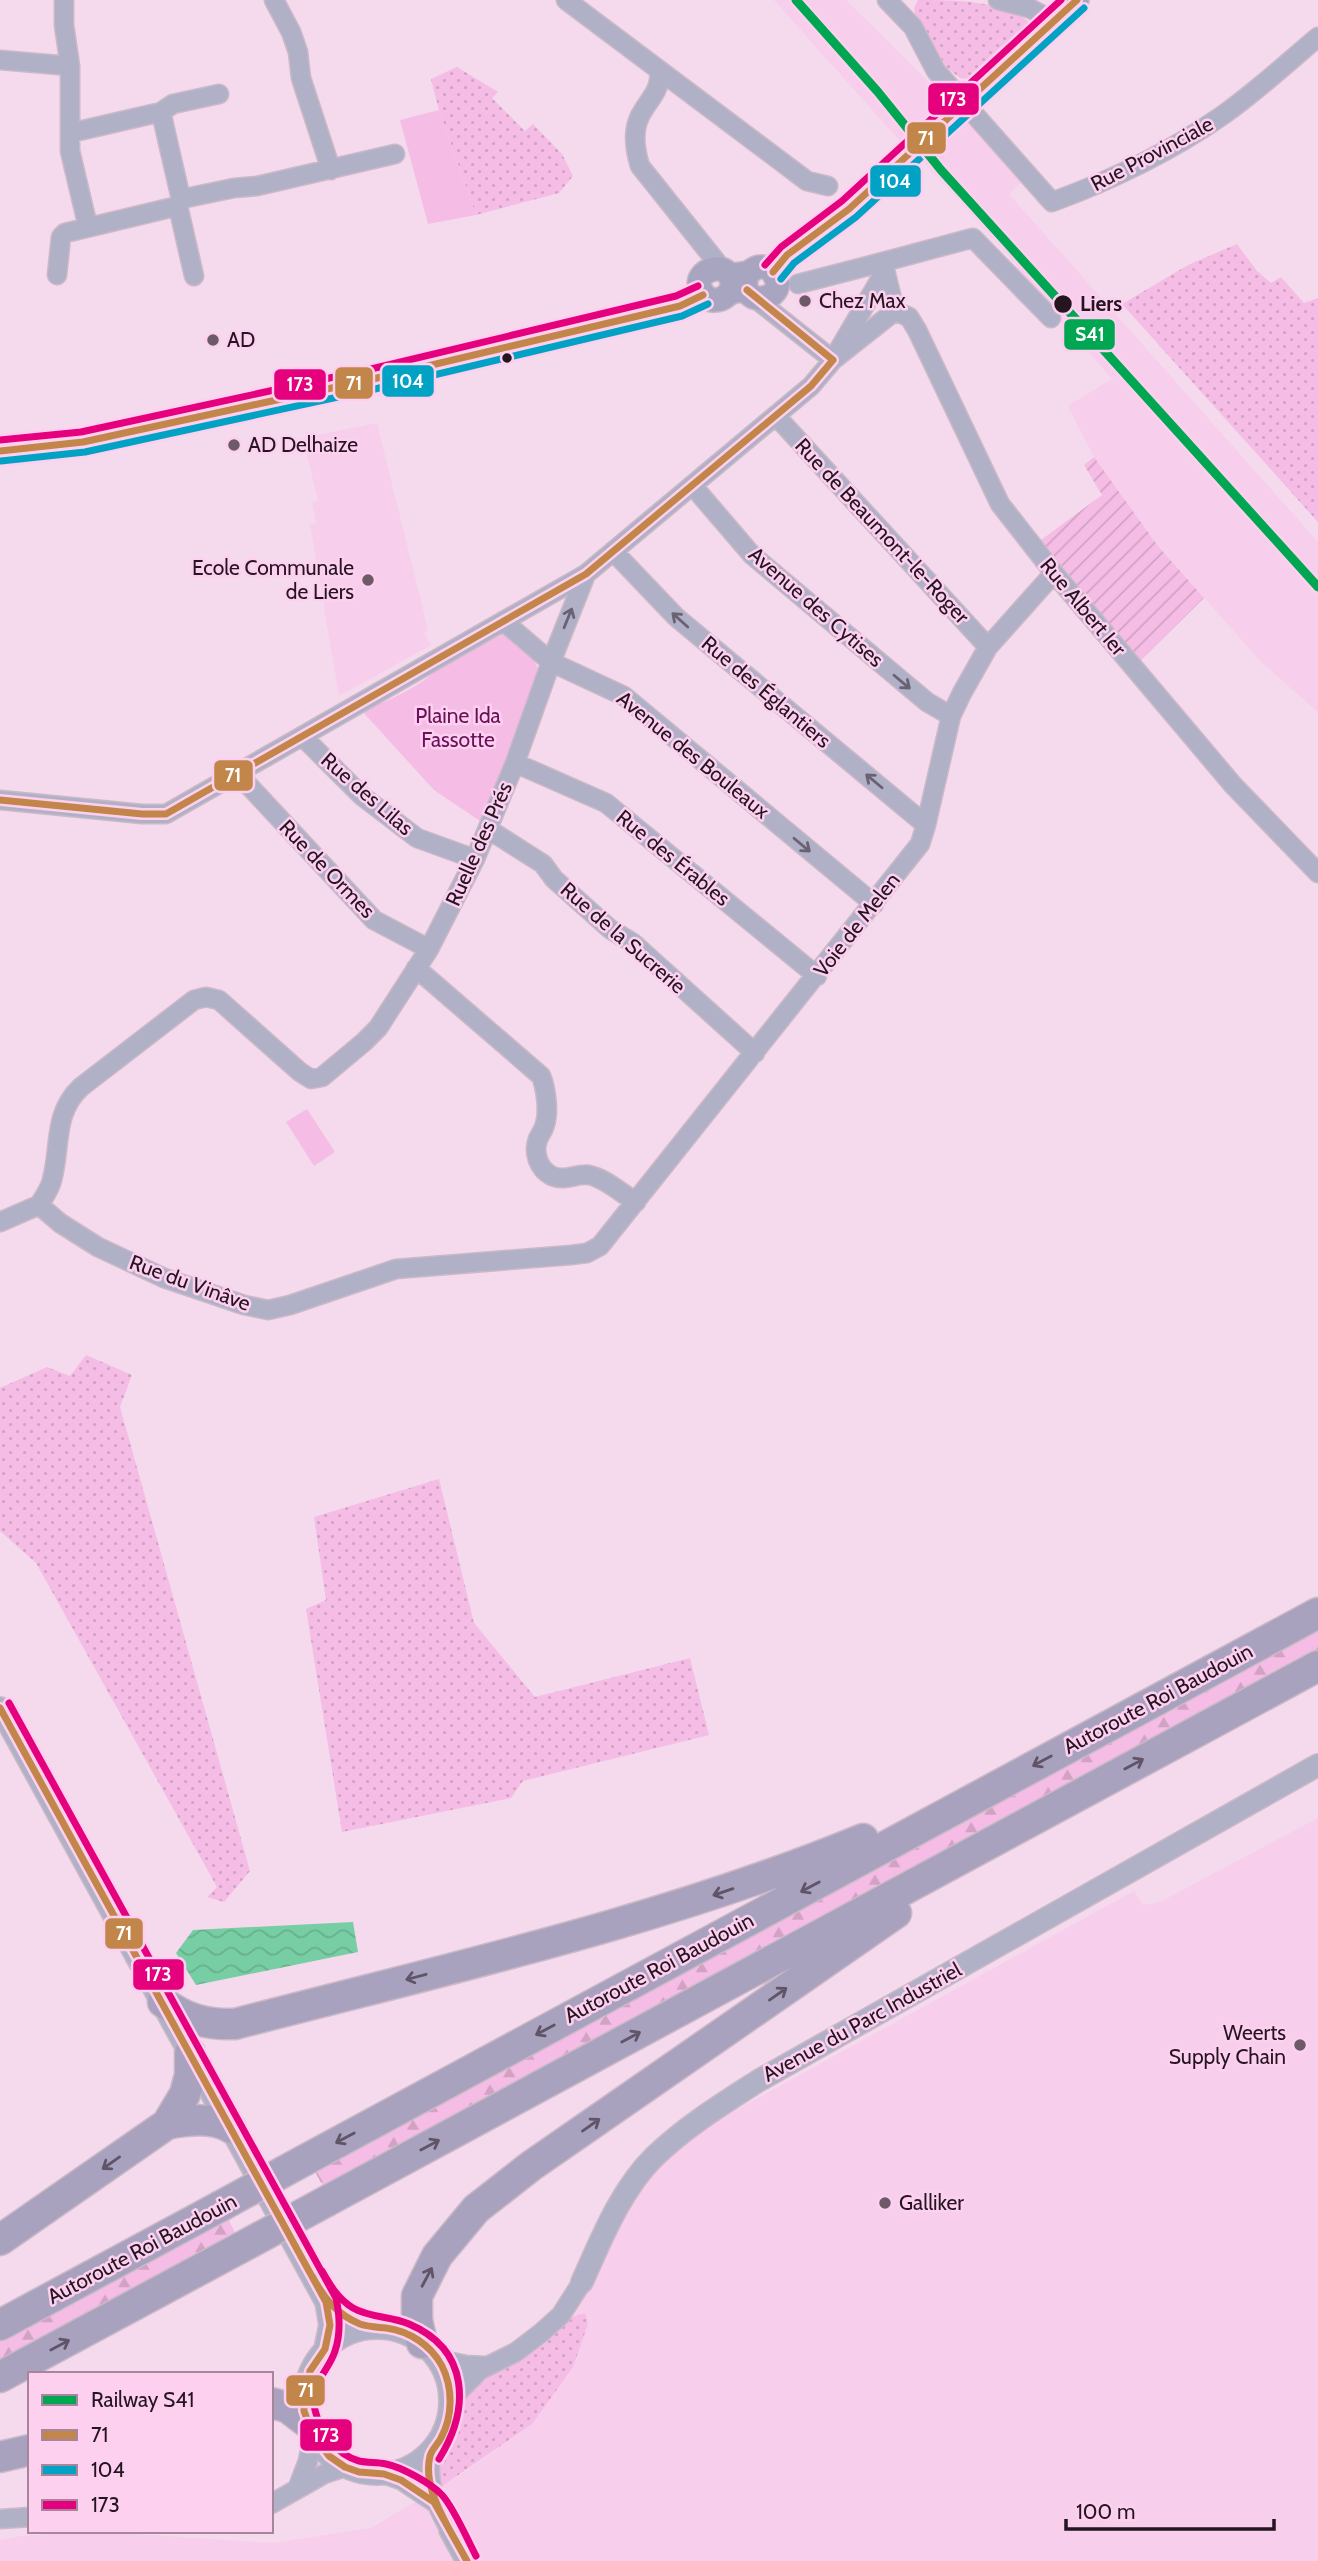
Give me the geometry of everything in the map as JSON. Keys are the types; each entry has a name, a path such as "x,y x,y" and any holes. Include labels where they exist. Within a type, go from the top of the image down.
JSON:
{"highway":[{"name":"Autoroute Roi Baudouin","path":"0,2325 1318,1613"},
{"path":"0,2377 1318,1666"},
{"path":"163,2003 192,2020 235,2024 597,1930 705,1898 810,1861 911,1819 956,1808"},
{"path":"430,2351 417,2320 416,2296 437,2256 476,2209 531,2166 943,1883 966,1856"},
{"path":"205,2081 206,2063 211,2049 235,2024"},
{"path":"0,2240 167,2124 185,2094 190,2075 190,2053"},
{"path":"167,2124 218,2122 231,2129"},
{"path":"273,2404 287,2407 310,2429"},
{"path":"0,2457 28,2450"}],"main road":[{"path":"971,95 1077,0"},
{"path":"0,451 83,442 373,379 680,306 703,295 718,301 725,298 734,281 761,299 769,297 788,255 849,209 908,153"}],"street":[{"path":"64,0 64,25 70,66 70,151 88,226"},
{"path":"274,0 298,52 301,78 331,170"},
{"path":"566,0 807,181 828,186"},
{"name":"Rue Provinciale","path":"887,0 913,27 936,71 1052,202 1131,170 1223,115 1318,37"},
{"path":"998,0 1029,8 1054,21"},
{"path":"0,60 70,66"},
{"path":"659,71 661,81 638,118 635,132 640,166 655,188 734,281 833,360"},
{"path":"71,133 161,112 173,104 219,94"},
{"path":"161,112 194,276"},
{"path":"57,275 61,237 65,233 234,188 257,186 396,154"},
{"path":"798,284 884,267 973,237 1051,318"},
{"path":"833,360 895,312 884,267"},
{"path":"0,800 103,811 166,814 586,573 811,386 833,360 884,267"},
{"path":"774,281 779,316"},
{"name":"Rue Albert Ier","path":"895,312 909,317 917,330 1000,504 1054,573 1233,785 1318,873"},
{"name":"Rue de Beaumont-le-Roger","path":"776,416 988,647"},
{"name":"Avenue des Cytises","path":"692,485 752,555 927,702 951,716"},
{"name":"Rue des Églantiers","path":"612,551 676,617 926,825"},
{"name":"Ruelle des Prés","path":"39,1205 52,1182 60,1120 69,1100 194,1000 206,997 219,1000 311,1079 317,1079 337,1065 378,1028 429,949 475,859 515,762 586,573"},
{"name":"Voie de Melen","path":"600,1247 919,844 926,825 951,716 988,647 1054,573"},
{"name":"Avenue des Bouleaux","path":"503,621 551,662 624,696 874,904"},
{"name":"Rue des Lilas","path":"302,736 362,796 417,838 475,859"},
{"name":"Rue des Érables","path":"515,762 606,803 817,976"},
{"name":"Rue de Ormes","path":"238,774 374,919 429,949"},
{"name":"Rue de la Sucrerie","path":"488,829 543,864 563,887 610,929 633,943 755,1053"},
{"path":"416,968 541,1076 546,1117 536,1143 536,1151 546,1172 560,1178 588,1175 636,1202"},
{"path":"0,1222 39,1205"},
{"name":"Rue du Vinâve","path":"39,1205 60,1223 98,1247 164,1278 244,1305 268,1310 396,1269 571,1255 587,1253 600,1247"},
{"path":"0,1708 327,2302 330,2325 325,2349"},
{"name":"Avenue du Parc Industriel","path":"451,2399 471,2377 486,2366 516,2352 561,2315 582,2283 605,2231 627,2193 653,2158 695,2122 758,2081 1318,1765"},
{"path":"327,2302 372,2328 398,2331 430,2351 466,2365 486,2366"},
{"path":"372,2328 347,2334 325,2349 310,2371 306,2384 304,2410 310,2429 329,2456 345,2467 371,2474 384,2474 415,2465 430,2453 441,2438 449,2419 451,2399 448,2380 430,2351"},
{"path":"298,2487 308,2461 310,2429"},
{"path":"430,2453 429,2470 434,2502 467,2561"},
{"path":"273,2503 324,2474 345,2467"},
{"path":"384,2474 401,2480 434,2502"},
{"path":"0,2519 28,2517"}],"shaded area":[{"path":"774,0 846,0 953,106 1021,183 1009,194 1318,542 1318,712 1263,664 1158,546 1094,457 1068,406 1112,379 1017,271 1019,267 902,138 899,140"},
{"name":"Ecole Communale de Liers","path":"377,423 428,630 424,633 431,645 339,696 310,524 316,523 312,503 318,501 303,438"},
{"path":"1318,1818 1318,2561 0,2561 0,2540 21,2536 121,2533 273,2543 371,2528 465,2472 532,2424 585,2313 574,2316 592,2284 612,2231 655,2166 709,2125 1134,1891 1143,1905 1160,1902"}],"green space":[{"path":"918,0 991,5 1029,22 1026,31 969,79 960,78 947,68 916,19 914,8"},
{"path":"457,67 498,92 492,98 525,131 533,124 562,154 573,176 559,193 476,215 439,110 431,79"},
{"path":"439,110 476,215 428,224 400,120"},
{"path":"1237,244 1257,271 1271,283 1281,277 1304,303 1318,298 1318,522 1122,304 1188,265"},
{"path":"1094,457 1158,546 1204,598 1139,662 1041,540 1102,495 1084,465"},
{"name":"Plaine Ida Fassotte","path":"501,635 513,639 524,648 533,658 538,670 486,825 434,790 362,711 405,692 441,665"},
{"path":"307,1109 335,1152 314,1166 286,1122"},
{"path":"86,1355 132,1375 120,1407 250,1871 224,1902 207,1897 217,1887 36,1563 0,1531 0,1388 47,1367 70,1376"},
{"path":"439,1479 474,1623 535,1697 690,1658 709,1735 523,1781 511,1798 342,1832 306,1609 326,1600 314,1517"},
{"path":"1318,1623 1318,1653 325,2190 312,2166"},
{"path":"225,2213 238,2238 0,2365 0,2335"},
{"path":"585,2313 588,2324 573,2367 532,2424 438,2489 435,2465 458,2426 465,2392 479,2377 493,2374 523,2358 544,2344 574,2316"}],"water":[{"path":"353,1922 358,1952 196,1985 176,1953 193,1930"}],"tunnel":[{"path":"908,153 971,95"}],"rail line":[{"name":"S41","path":"796,0 878,92 941,170 1318,587"}],"transit line":[{"name":"173","path":"765,265 781,247 842,201 1061,0"},
{"name":"71","path":"773,272 787,255 849,209 1077,0"},
{"name":"104","path":"781,279 794,263 856,217 1084,8"},
{"name":"173","path":"0,440 81,432 371,369 676,296 698,286"},
{"name":"71","path":"747,290 833,360"},
{"name":"71","path":"0,451 83,442 373,379 680,306 703,295"},
{"name":"104","path":"1,461 85,452 375,389 682,316 708,304"},
{"name":"71","path":"0,800 166,814 586,574 811,386 833,360"},
{"name":"173","path":"9,1703 336,2298 339,2324 337,2344 315,2392 315,2410 321,2426 337,2448 351,2458 400,2468 437,2490 451,2508 476,2556"},
{"name":"71","path":"0,1708 326,2302 330,2325 325,2349 310,2371 304,2397 304,2411 313,2435 329,2456 345,2467 401,2480 434,2502 467,2561"},
{"name":"173","path":"322,2271 339,2296 353,2308 366,2314 409,2324 429,2335 444,2349 458,2382 459,2401 456,2420 439,2459"},
{"name":"71","path":"312,2276 326,2298 344,2315 360,2324 395,2330 411,2336 426,2346 442,2366 450,2393 448,2421 430,2456 429,2475 436,2502 448,2527"}],"place":[{"name":"Chez Max","path":"805,301"},
{"name":"Liers","path":"1063,304"},
{"name":"AD","path":"213,340"},
{"name":"AD Delhaize","path":"234,445"},
{"name":"Ecole Communale de Liers","path":"368,580"},
{"name":"Weerts Supply Chain","path":"1300,2045"},
{"name":"Galliker","path":"885,2203"}]}
